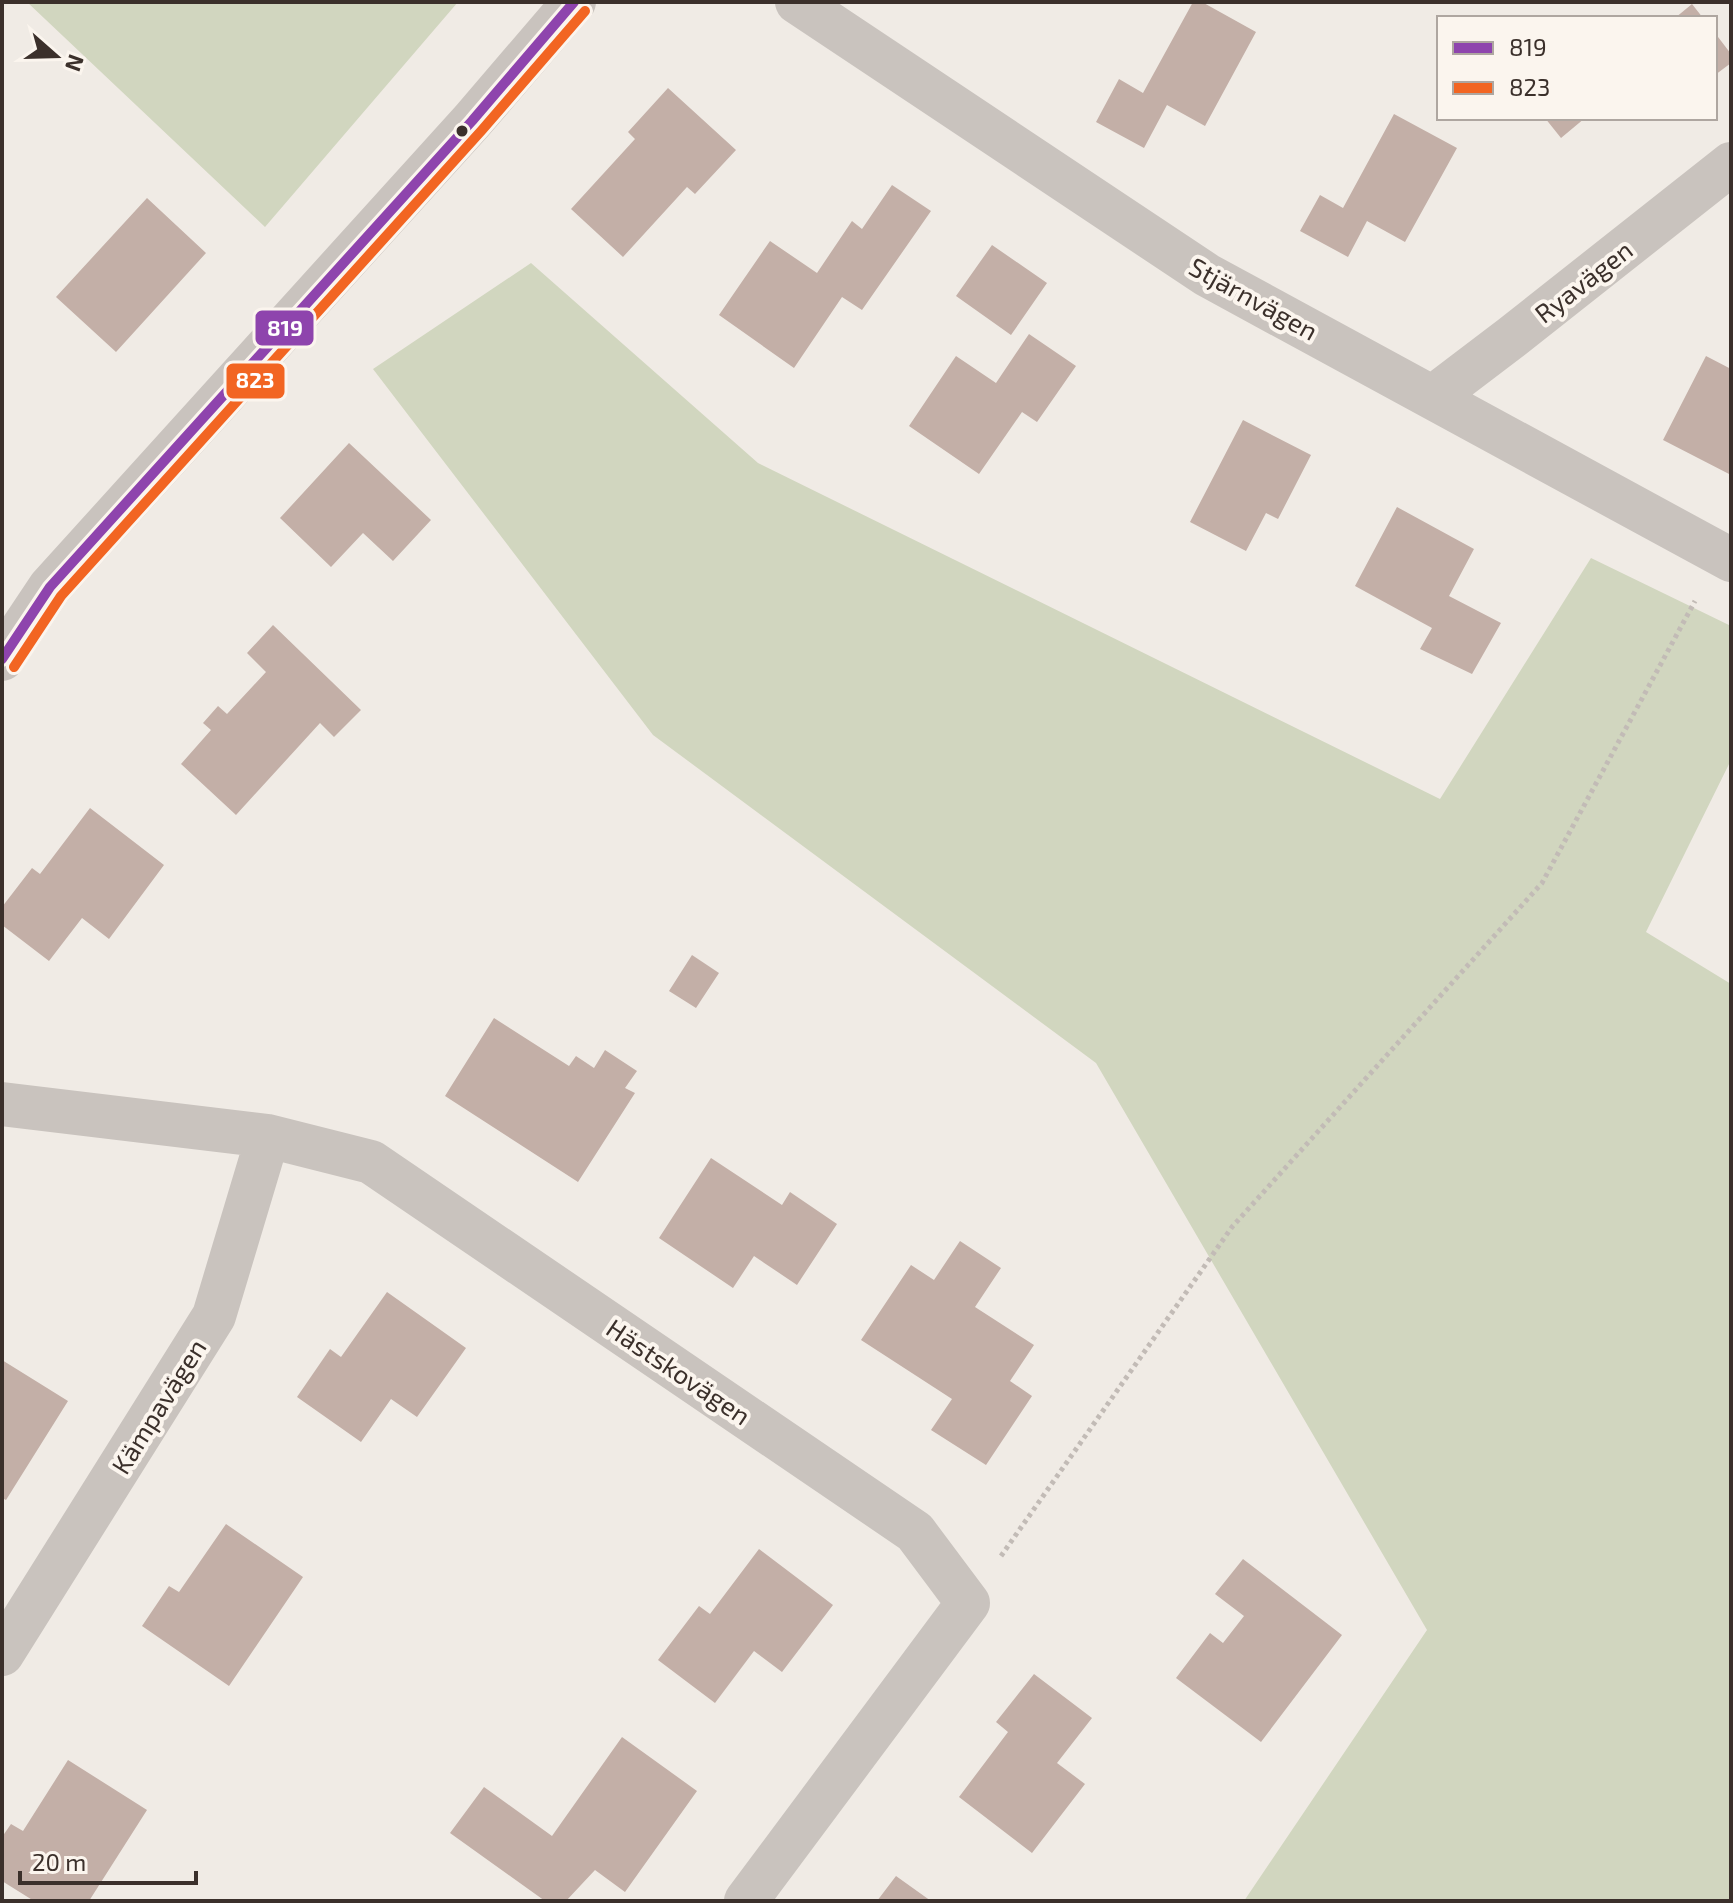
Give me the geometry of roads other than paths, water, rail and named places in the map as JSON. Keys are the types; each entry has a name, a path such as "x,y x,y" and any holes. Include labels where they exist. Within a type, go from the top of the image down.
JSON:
{"street":[{"path":"2,659 50,587 472,121 574,2"},
{"name":"Stjärnvägen","path":"797,2 1207,275 1726,557"},
{"name":"Ryavägen","path":"1433,397 1731,164"},
{"name":"Hästskovägen","path":"2,1104 268,1136 371,1162 915,1532 968,1603 746,1901"},
{"name":"Kämpavägen","path":"2,1654 214,1316 268,1136"}]}
